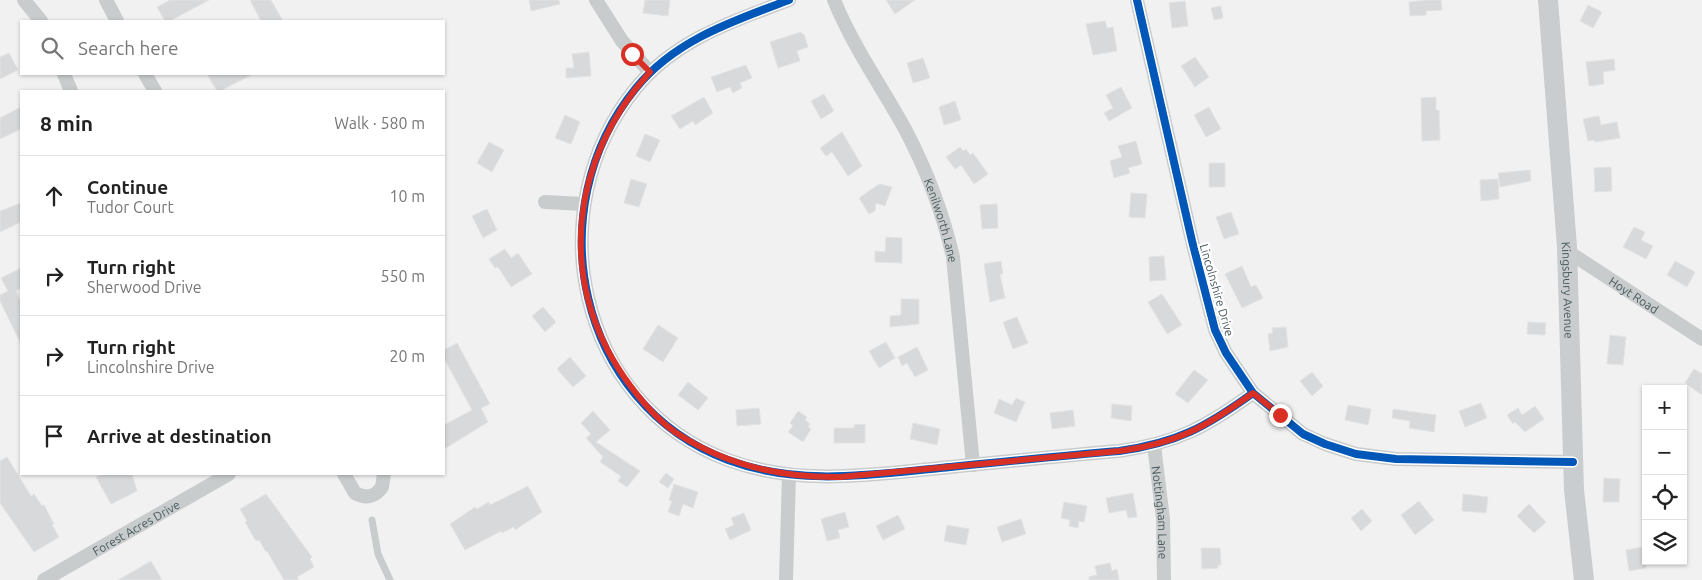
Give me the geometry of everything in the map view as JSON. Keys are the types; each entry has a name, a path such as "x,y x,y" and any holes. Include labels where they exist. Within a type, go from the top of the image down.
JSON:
{"main road":[{"name":"Kingsbury Avenue","path":"1548,0 1567,251 1576,520 1584,580"}],"street":[{"path":"24,0 40,20"},
{"path":"106,0 116,20"},
{"path":"596,0 622,42 650,72"},
{"path":"789,0 699,37 650,72 623,105 601,145 588,180 580,239 584,282 589,304 607,350 630,386 658,418 674,431 708,451 746,466 789,475 840,477 1119,451 1154,445 1186,435 1206,426 1253,393"},
{"name":"Kenilworth Lane","path":"834,0 859,53 906,131 922,166 947,232 953,257 973,465"},
{"name":"Lincolnshire Drive","path":"1137,0 1192,241 1215,330 1226,353 1253,393 1303,434 1325,444 1356,454 1396,459 1573,462"},
{"path":"64,75 71,90"},
{"path":"146,75 154,90"},
{"path":"545,202 584,204"},
{"name":"Hoyt Road","path":"1567,251 1702,339"},
{"name":"Nottingham Lane","path":"1154,445 1163,519 1164,580"},
{"name":"Forest Acres Drive","path":"44,580 227,475"},
{"path":"345,475 355,493 367,497 378,492 382,487 384,475"},
{"path":"786,580 789,475"}],"lane":[{"path":"372,520 378,554 390,580"}],"building":[{"path":"170,0 209,0 172,20 164,20 157,7"},
{"path":"250,0 271,0 282,20 260,20"},
{"path":"529,0 559,0 560,4 531,11"},
{"path":"645,0 670,0 668,16 643,13"},
{"path":"886,0 915,0 895,14"},
{"path":"1441,0 1442,10 1426,11 1426,15 1410,16 1409,2"},
{"path":"1185,1 1188,26 1172,28 1169,3"},
{"path":"1588,5 1602,12 1593,28 1580,21"},
{"path":"1221,6 1223,18 1214,20 1211,8"},
{"path":"1105,21 1107,28 1113,27 1117,51 1093,55 1086,24"},
{"path":"801,32 804,34 808,47 797,51 800,61 778,68 770,42"},
{"path":"589,52 591,76 566,78 566,68 574,68 572,54"},
{"path":"9,53 18,70 0,79 0,57"},
{"path":"1195,57 1209,77 1195,87 1181,66"},
{"path":"923,58 930,78 913,83 907,63"},
{"path":"1614,59 1615,70 1603,72 1604,84 1589,86 1586,62"},
{"path":"746,65 752,78 740,83 742,88 733,93 730,87 717,92 711,77"},
{"path":"208,75 251,75 222,90 216,90"},
{"path":"1121,87 1132,108 1109,121 1104,113 1113,108 1106,95"},
{"path":"824,94 834,111 821,119 811,101"},
{"path":"704,97 713,113 695,125 693,121 680,129 671,116"},
{"path":"1436,97 1436,110 1439,110 1440,140 1422,141 1421,98"},
{"path":"955,101 961,120 944,125 939,107"},
{"path":"1209,107 1221,129 1206,137 1194,115"},
{"path":"20,108 20,129 0,139 0,118"},
{"path":"565,115 580,122 571,144 555,138"},
{"path":"1599,116 1601,125 1617,122 1620,138 1595,142 1594,140 1588,141 1583,119"},
{"path":"842,132 862,166 848,176 832,152 826,156 820,148"},
{"path":"645,134 660,140 650,162 636,156"},
{"path":"1136,141 1142,164 1128,168 1130,173 1114,178 1110,161 1122,157 1118,146"},
{"path":"489,142 504,150 492,172 477,163"},
{"path":"960,147 963,151 966,149 970,155 973,153 988,174 974,184 961,165 955,169 946,157"},
{"path":"1209,163 1225,163 1225,187 1209,187"},
{"path":"1611,167 1612,191 1595,192 1594,168"},
{"path":"1530,170 1531,181 1500,187 1498,173"},
{"path":"631,179 647,184 639,207 624,203"},
{"path":"1498,179 1499,199 1481,201 1480,180"},
{"path":"879,184 892,187 885,206 876,203 875,211 869,214 859,198"},
{"path":"1131,193 1147,194 1145,218 1129,217"},
{"path":"20,203 20,222 0,232 0,211"},
{"path":"997,204 998,228 982,229 980,205"},
{"path":"487,209 497,230 483,238 472,216"},
{"path":"1231,212 1239,234 1224,239 1216,217"},
{"path":"1634,227 1645,232 1641,240 1653,246 1646,259 1623,247"},
{"path":"886,237 902,238 902,263 875,262 875,251 885,252"},
{"path":"505,249 511,258 518,253 532,274 511,287 498,267 495,268 489,259"},
{"path":"1164,256 1166,280 1150,281 1149,257"},
{"path":"1001,261 1003,274 1000,274 1005,298 990,302 984,264"},
{"path":"1675,261 1695,272 1687,287 1667,275"},
{"path":"1242,266 1251,287 1256,285 1263,298 1242,308 1225,274"},
{"path":"20,268 20,289 16,291 20,300 20,342 0,301 0,295 8,291 1,278"},
{"path":"1162,294 1182,325 1167,334 1148,302"},
{"path":"901,299 919,299 919,324 890,327 890,316 901,315"},
{"path":"543,307 556,322 545,332 532,316"},
{"path":"1017,317 1028,343 1013,349 1003,322"},
{"path":"1528,322 1546,323 1545,335 1527,334"},
{"path":"658,325 678,338 663,362 643,349"},
{"path":"1286,327 1288,347 1270,351 1268,334 1273,333 1272,328"},
{"path":"1610,335 1626,337 1623,365 1607,364"},
{"path":"886,342 895,358 879,368 869,351"},
{"path":"457,343 490,404 481,408 488,422 445,448 445,424 472,410 445,360 445,349"},
{"path":"917,347 928,370 915,377 907,363 902,366 898,357"},
{"path":"570,357 586,376 573,387 557,369"},
{"path":"1694,369 1702,374 1702,395 1685,383"},
{"path":"1194,370 1208,380 1188,403 1175,394"},
{"path":"1312,372 1323,386 1312,396 1300,381"},
{"path":"688,382 708,398 698,410 678,395"},
{"path":"1016,398 1025,402 1016,422 994,413 999,399 1012,405"},
{"path":"1481,403 1487,418 1465,427 1459,411"},
{"path":"1112,404 1132,406 1131,421 1111,418"},
{"path":"1348,405 1371,409 1368,425 1345,420"},
{"path":"1535,406 1544,419 1525,432 1515,422 1513,424 1507,415 1518,408 1522,415"},
{"path":"759,408 761,424 737,426 736,410"},
{"path":"1393,409 1436,415 1434,432 1409,428 1410,421 1392,418"},
{"path":"1073,410 1075,426 1052,429 1050,413"},
{"path":"593,411 610,430 596,442 640,471 627,487 618,481 621,476 600,462 603,457 586,438 591,434 581,423"},
{"path":"798,411 807,417 805,420 810,424 808,427 811,429 803,442 788,432 793,426 790,423"},
{"path":"913,423 940,429 937,445 910,439"},
{"path":"865,424 865,443 834,443 834,428 854,428 854,425"},
{"path":"7,457 31,496 34,494 42,506 44,505 59,537 34,552 0,503 0,461"},
{"path":"666,473 674,479 668,488 659,482"},
{"path":"101,475 132,475 137,491 111,504 96,477"},
{"path":"1604,478 1620,479 1619,502 1603,502"},
{"path":"674,484 698,492 693,508 683,504 679,516 668,512 672,501 669,500"},
{"path":"528,486 542,512 515,530 514,527 502,533 501,531 465,550 450,524 475,507 477,509 489,502 490,505"},
{"path":"1133,493 1137,517 1128,518 1126,510 1109,513 1106,498"},
{"path":"266,494 312,557 310,559 314,567 297,577 299,580 284,580 267,551 259,540 256,541 240,509"},
{"path":"1463,494 1488,497 1486,513 1462,511"},
{"path":"1419,501 1434,520 1415,535 1401,515"},
{"path":"1064,502 1087,506 1084,522 1079,521 1078,528 1069,526 1070,520 1061,518"},
{"path":"1529,504 1546,522 1534,533 1517,516"},
{"path":"1362,509 1372,521 1361,531 1351,518"},
{"path":"845,512 849,527 838,530 840,538 827,541 821,519"},
{"path":"744,513 751,530 730,540 725,529 734,525 731,518"},
{"path":"898,515 905,529 883,540 876,526"},
{"path":"1021,519 1026,534 1002,542 997,527"},
{"path":"947,525 969,529 966,545 944,541"},
{"path":"1642,547 1642,565 1646,565 1646,568 1629,571 1626,550"},
{"path":"1201,548 1220,548 1221,565 1218,565 1218,568 1202,569"},
{"path":"151,561 162,580 118,580"},
{"path":"1110,563 1112,571 1117,569 1119,580 1089,580 1089,577 1097,575 1095,566"}],"cycle path":[{"path":"789,0 726,24 706,34 668,57 651,71 636,88 605,136 587,189 582,244 588,298 606,350 636,395 677,433 728,460 754,468 807,476 860,475 1139,448 1190,432 1253,393"},
{"path":"1137,0 1192,241 1215,330 1226,353 1253,393 1303,434 1325,444 1356,454 1396,459 1573,462"}],"route":[{"path":"632,54 650,72 623,105 601,145 592,167 587,186 580,239 584,282 589,304 607,350 630,386 658,418 691,442 726,459 771,472 815,478 840,477 1119,451 1154,445 1170,441 1206,426 1253,393 1280,415"}]}
